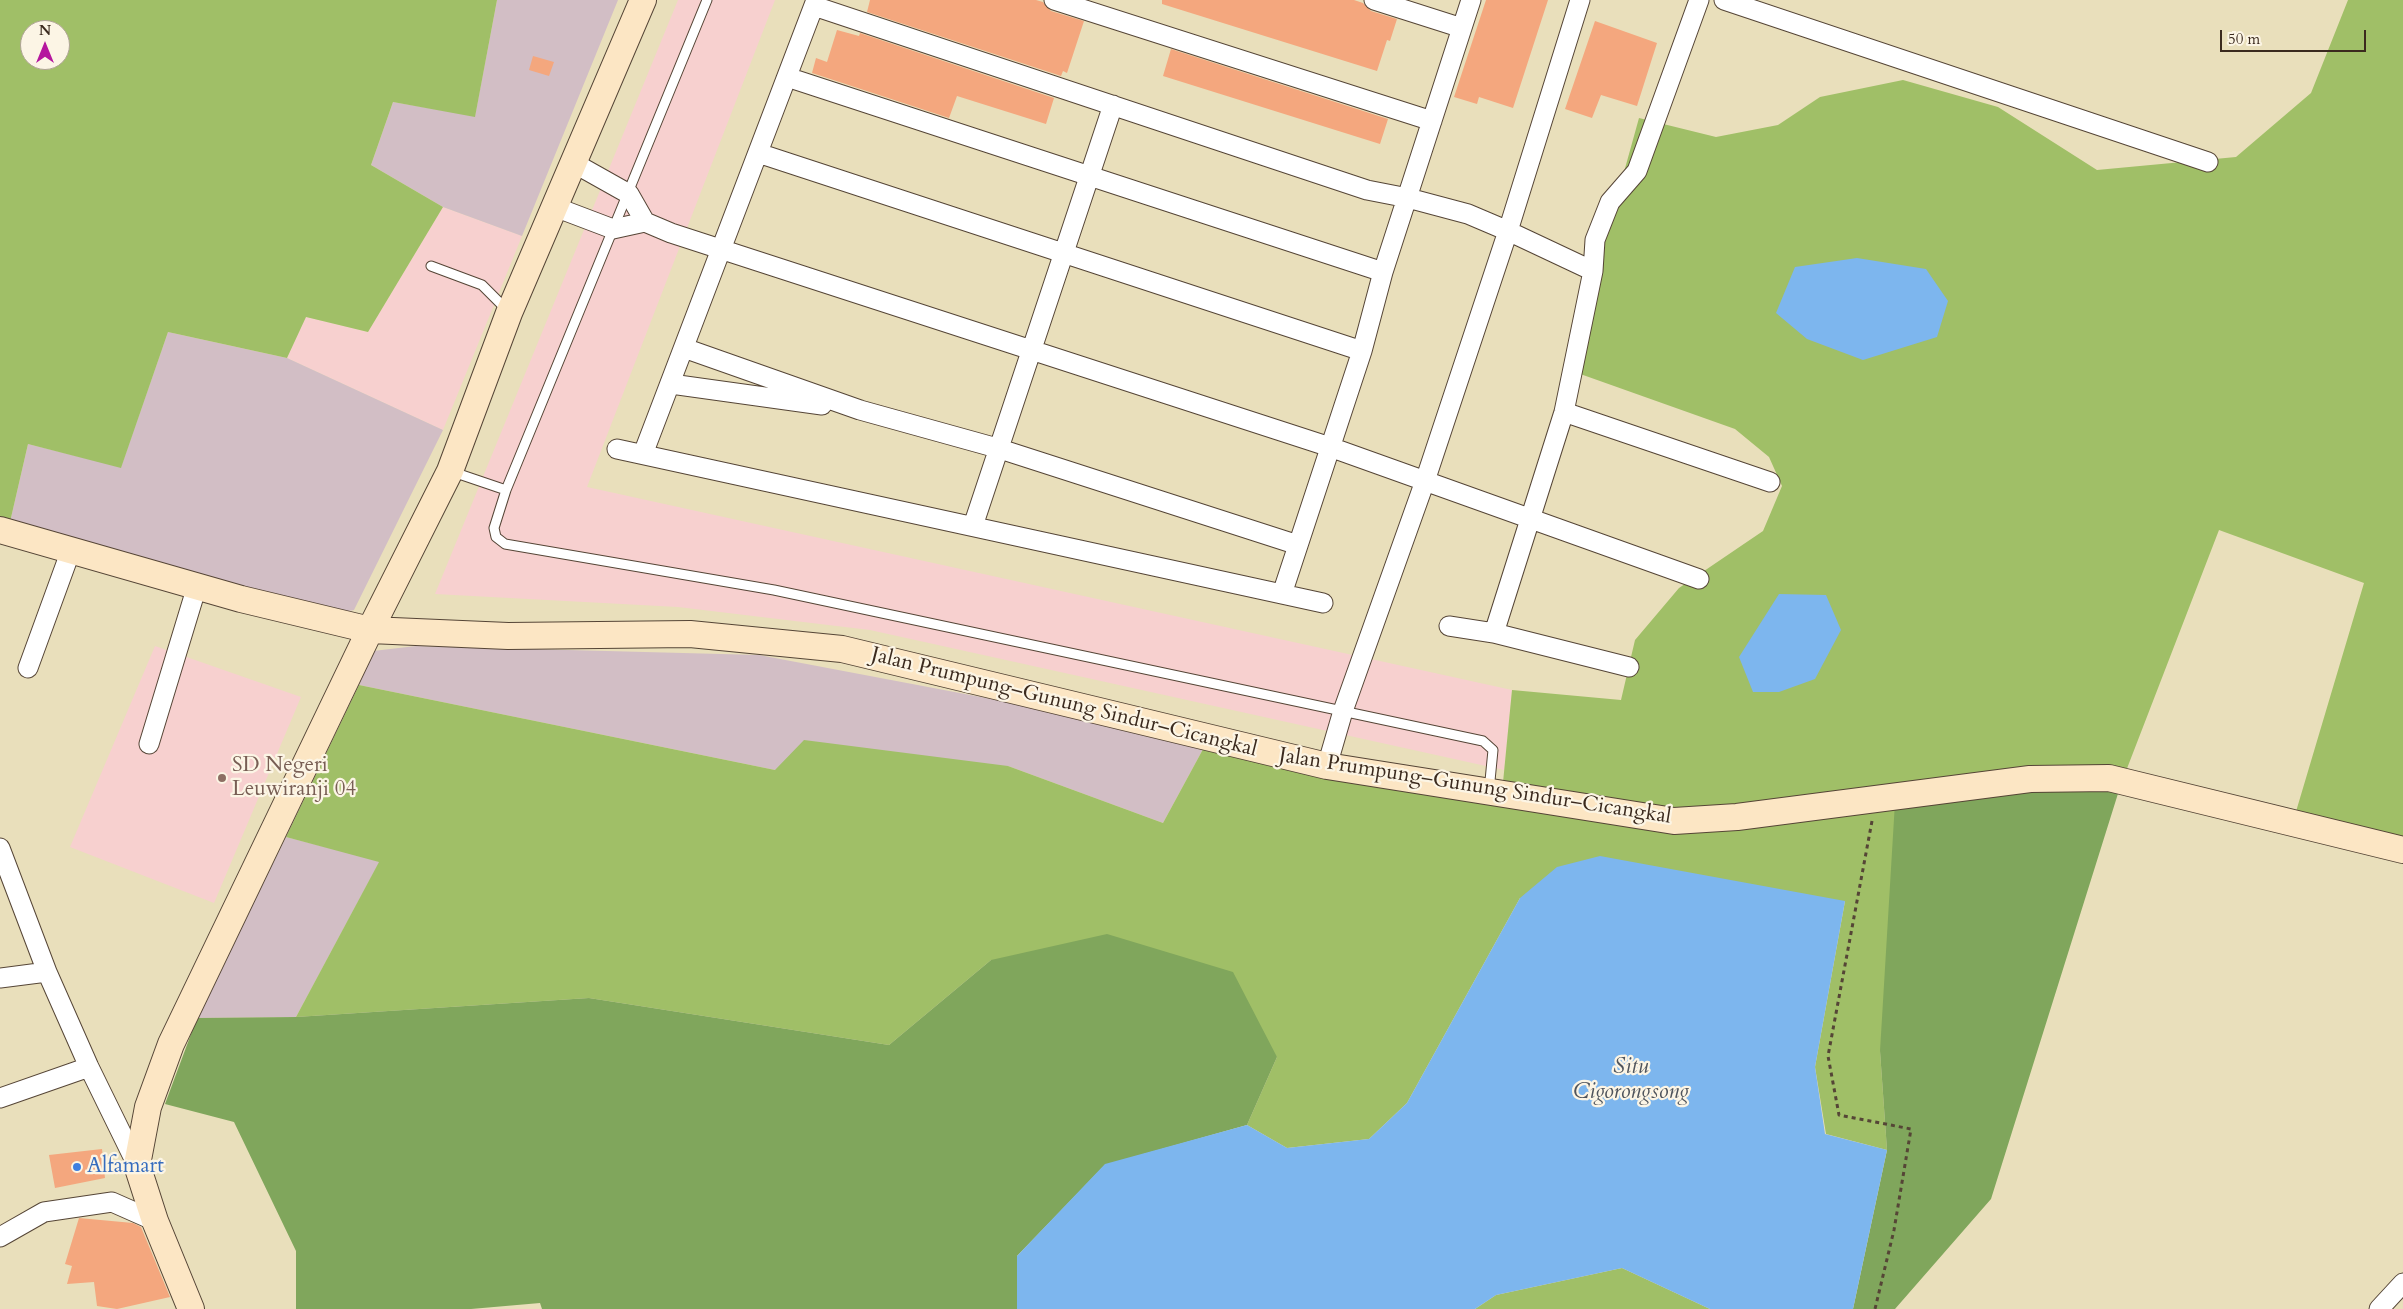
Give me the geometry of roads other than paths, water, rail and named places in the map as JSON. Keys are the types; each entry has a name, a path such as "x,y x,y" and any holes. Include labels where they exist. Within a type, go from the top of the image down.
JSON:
{"main road":[{"path":"191,1309 155,1221 137,1165 148,1107 172,1044 370,630 450,471 509,313 555,207 572,162 643,0"},
{"name":"Jalan Prumpung–Gunung Sindur–Cicangkal","path":"0,530 241,599 370,630 508,636 690,634 842,649 1327,766 1674,821 1737,817 2030,779 2109,778 2403,850"}],"street":[{"path":"1054,0 1432,121"},
{"path":"1374,0 1462,28"},
{"path":"1282,594 1362,351 1383,272 1471,0"},
{"path":"1327,766 1342,710 1425,480 1508,231 1580,0"},
{"path":"1494,633 1564,412 1593,271 1595,240 1610,202 1637,171 1700,0"},
{"path":"1724,0 2208,162"},
{"path":"643,454 815,3 1367,190 1408,198 1468,214 1593,271"},
{"path":"787,77 1383,272"},
{"path":"972,526 1113,105"},
{"path":"758,153 1362,351"},
{"path":"572,162 629,194 645,222"},
{"path":"555,207 613,229 645,222 1425,480 1529,519 1699,578"},
{"path":"684,348 860,410 997,448 1298,545"},
{"path":"671,384 860,410"},
{"path":"1564,412 1770,482"},
{"path":"617,449 1323,603"},
{"path":"28,668 71,550"},
{"path":"149,744 197,586"},
{"path":"1449,626 1494,633 1629,667"},
{"path":"0,848 48,972 89,1067 137,1165"},
{"path":"0,978 48,972"},
{"path":"0,1098 89,1067"},
{"path":"0,1237 44,1212 112,1202 155,1221"},
{"path":"2379,1309 2403,1283"}],"lane":[{"path":"708,0 506,490 494,528 496,537 505,544 774,590 1483,741 1493,750 1489,793"},
{"path":"431,266 482,285 509,313"},
{"path":"450,471 506,490"}],"water":[{"path":"1857,258 1926,269 1948,301 1937,337 1863,360 1807,339 1776,313 1795,267"},
{"path":"1779,594 1826,595 1841,630 1815,679 1779,692 1753,692 1739,657"},
{"name":"Situ Cigorongsong","path":"1600,856 1845,901 1815,1067 1825,1134 1887,1150 1853,1309 1710,1309 1622,1268 1496,1295 1475,1309 1017,1309 1017,1256 1105,1164 1247,1125 1287,1148 1369,1139 1407,1103 1520,898 1557,867"}],"place":[{"name":"SD Negeri Leuwiranji 04","path":"222,778"},
{"name":"Alfamart","path":"77,1167"}]}
